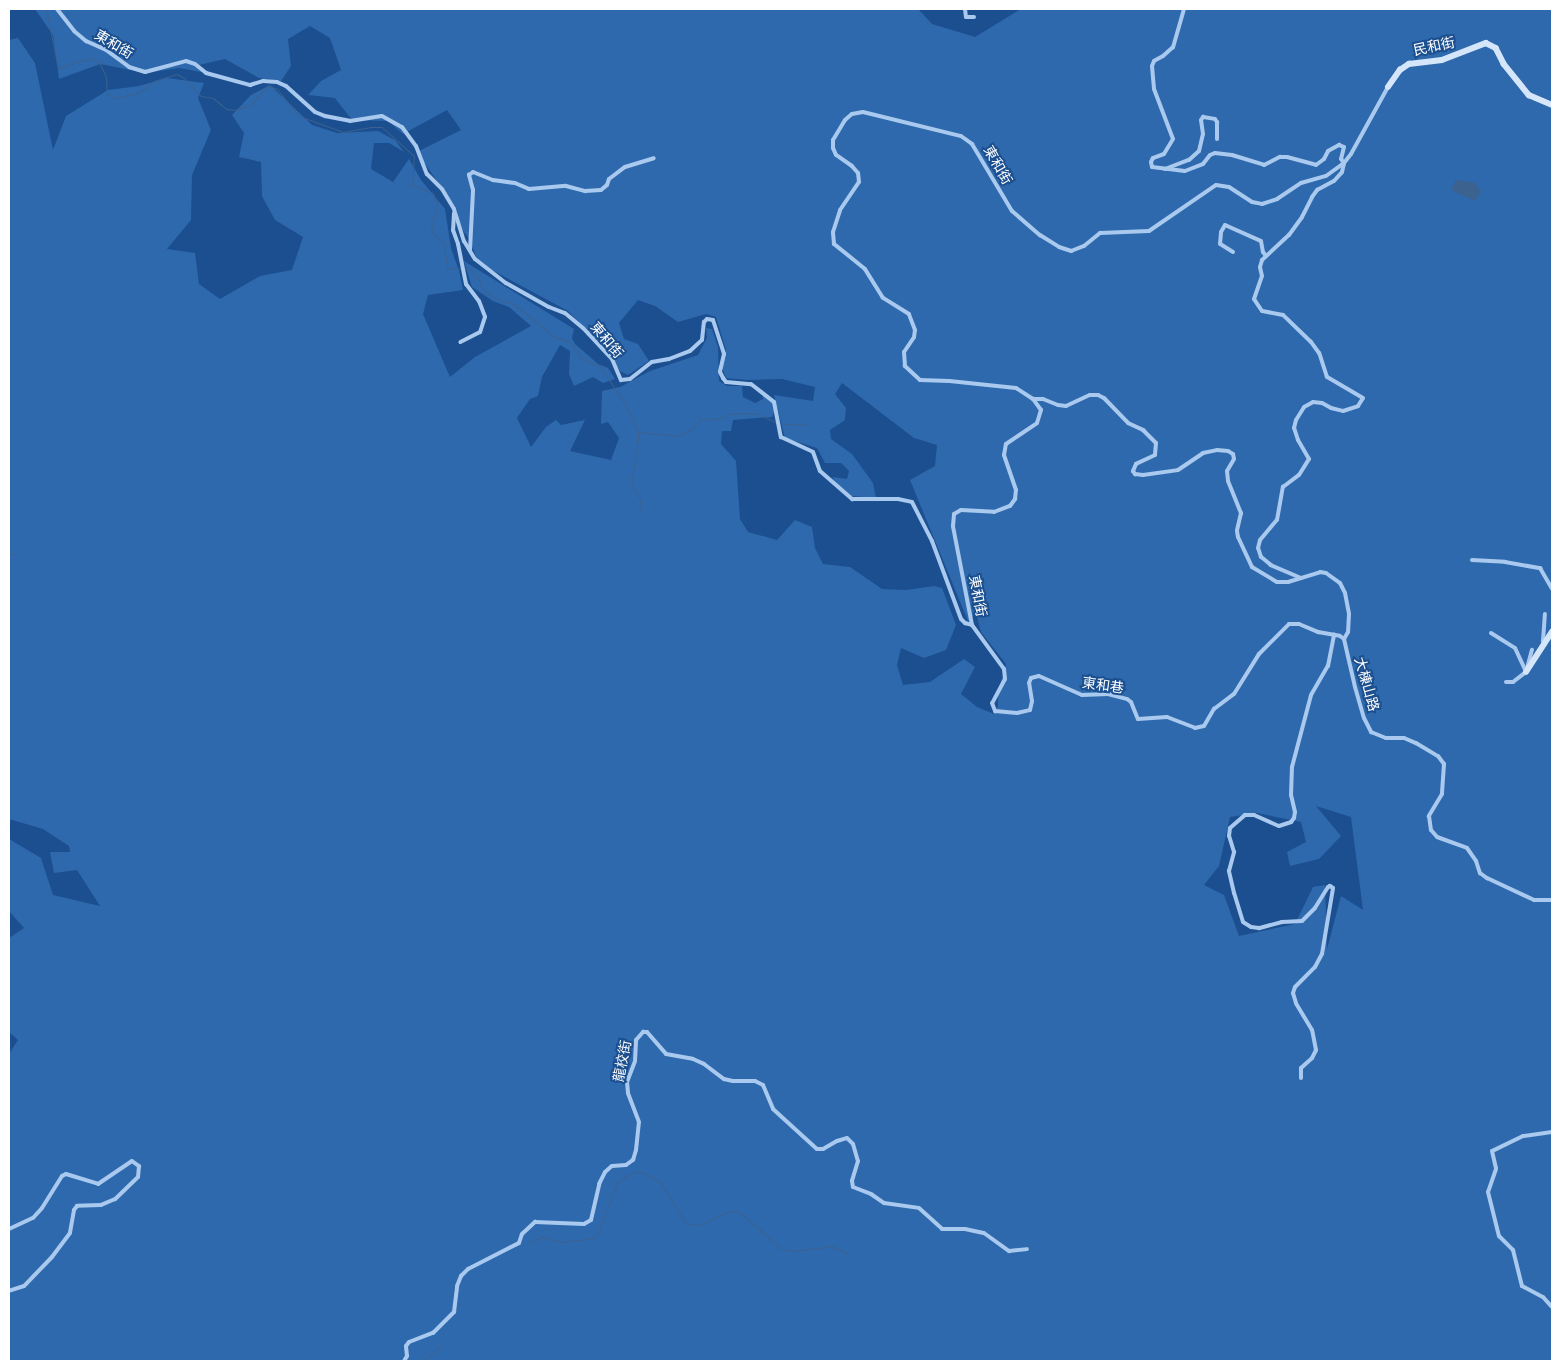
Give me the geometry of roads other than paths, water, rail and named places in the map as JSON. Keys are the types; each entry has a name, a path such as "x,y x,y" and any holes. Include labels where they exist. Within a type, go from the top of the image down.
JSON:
{"street":[{"name":"東和街","path":"57,9 66,22 86,41 106,50 129,67 144,72 186,61 195,64 206,73 250,85 263,81 277,82 286,86 315,112 325,116 350,121 376,116 391,120 409,134 427,174 442,189 454,212 470,253 506,283 549,307 565,313 583,328 612,359 621,380 630,379 652,362 677,357 690,351 702,340 704,322 707,319 713,320 724,354 720,372 723,378 726,382 751,384 774,402 781,438 813,452 820,471 852,499 898,499 912,502 932,542 961,619 965,623 972,625 952,521 957,511 994,512 1010,506 1015,499 1016,490 1004,455 1006,444 1011,438 1037,423 1041,410 1034,399 1016,388 949,380 920,380 905,366 904,352 914,337 915,330 909,314 883,298 865,269 834,244 833,232 840,210 859,182 858,173 852,166 836,155 833,140 852,114 863,112 884,116 961,136 972,144 1012,210 1040,235 1059,247 1071,251 1084,246 1100,233 1149,231 1216,184 1229,187 1256,203 1269,203 1301,183 1326,176 1344,163"},
{"path":"965,9 966,17 974,17"},
{"path":"1184,9 1173,46 1164,56 1154,61 1152,66 1154,89 1173,134 1173,139 1167,150 1150,162 1152,167 1163,170 1185,171 1203,164 1210,155 1215,153 1232,155 1264,165 1280,157 1316,165 1324,159 1328,151 1338,145 1344,147 1341,160 1344,163"},
{"name":"民和街","path":"1266,256 1289,236 1317,190 1334,182 1342,172 1344,163 1388,88 1400,70 1409,64 1442,60 1486,43 1496,48 1504,64 1529,95 1552,105"},
{"path":"1163,170 1189,160 1200,151 1203,134 1201,120 1203,117 1207,116 1217,122 1217,139"},
{"path":"470,253 473,190 469,175 473,172 493,180 515,182 529,189 566,186 585,190 601,190 616,172 625,167 654,158"},
{"path":"454,212 453,230 466,284 480,301 485,317 480,332 460,342"},
{"path":"1232,252 1220,244 1221,232 1225,225 1261,241 1263,252 1266,256 1260,267 1262,276 1255,292 1254,299 1257,306 1262,311 1283,315 1311,342 1319,353 1327,377 1363,398 1358,406 1343,411 1322,403 1313,402 1304,407 1296,420 1294,428 1298,440 1309,459 1299,475 1283,487 1277,520 1260,540 1258,548 1260,557 1271,565 1301,578"},
{"path":"1034,399 1043,399 1066,406 1090,395 1098,395 1104,398 1128,423 1143,430 1156,444 1155,455 1136,464 1133,471 1135,474 1143,475 1178,470 1203,453 1217,450 1228,451 1233,454 1234,459 1227,471 1228,482 1241,514 1237,531 1238,537 1252,567 1277,582 1288,582 1320,572 1326,573 1340,583 1345,593 1349,614 1348,632 1344,639 1334,635 1328,666 1311,694 1292,767 1291,795 1295,812 1294,818 1291,822 1279,826 1254,815 1245,815 1230,828 1229,836 1234,852 1229,872 1234,893 1243,922 1251,927 1259,928 1282,922 1302,921 1315,908 1328,887 1333,888 1322,954 1315,967 1295,987 1293,993 1296,1003 1312,1030 1316,1050 1312,1058 1301,1068 1301,1078"},
{"path":"1472,560 1505,562 1540,568 1552,589"},
{"path":"1545,614 1543,642 1545,644"},
{"name":"東和巷","path":"972,625 1004,669 1005,679 992,703 995,711 1017,713 1030,710 1032,701 1029,683 1031,678 1039,676 1082,695 1108,694 1126,699 1131,702 1138,719 1167,717 1195,728 1204,726 1214,709 1234,694 1259,654 1289,624 1299,624 1318,632 1334,635"},
{"path":"1506,682 1513,682 1526,672 1552,632"},
{"path":"1491,633 1515,648 1526,672"},
{"name":"大棟山路","path":"1344,639 1364,718 1371,732 1386,738 1404,738 1416,743 1438,756 1444,764 1442,794 1429,816 1431,830 1437,836 1467,848 1476,861 1480,873 1487,878 1534,900 1552,900"},
{"path":"1526,672 1532,650"},
{"name":"龍校街","path":"404,1361 407,1356 406,1346 409,1342 433,1333 454,1312 460,1276 468,1269 520,1243 522,1234 535,1222 584,1224 591,1220 599,1184 605,1172 612,1166 626,1165 633,1160 636,1150 639,1122 628,1093 627,1082 634,1061 636,1040 643,1032 647,1032 666,1054 693,1059 704,1064 724,1079 754,1081 763,1085 773,1109 817,1149 823,1149 846,1138 853,1144 858,1161 852,1181 853,1187 871,1194 884,1203 920,1208 942,1229 965,1229 984,1233 1009,1251 1027,1249"},
{"path":"1552,1132 1523,1136 1492,1151 1496,1170 1488,1192 1499,1236 1513,1250 1522,1286 1543,1297 1552,1307"},
{"path":"9,1229 33,1218 42,1208 62,1176 66,1174 98,1184 132,1162 139,1166 138,1177 115,1200 100,1205 78,1206 74,1210 70,1233 52,1257 24,1286 9,1291"}],"waterway":[{"path":"46,9 58,68 90,58 99,62 106,77 107,94 115,98 139,93 154,81 177,74 184,78 201,96 213,98 226,109 235,110 250,105 268,86 277,89 299,116 343,132 370,127 382,127 414,156 412,185 433,193 437,204 431,229 444,243 447,268 470,269 477,276 483,289 495,298 514,304 553,336 571,343 581,359 600,366 625,404 638,431 632,477 633,488 640,499 641,515"},
{"path":"638,432 679,436 694,428 700,419 718,419 728,414 759,414 777,423"},
{"path":"783,424 807,425"},
{"path":"9,554 15,554"},
{"path":"529,1242 543,1237 562,1242 596,1238 617,1183 631,1173 642,1172 660,1182 686,1223 700,1225 730,1211 740,1212 782,1249 793,1251 831,1246 848,1254"},
{"path":"424,1361 441,1345"}]}
